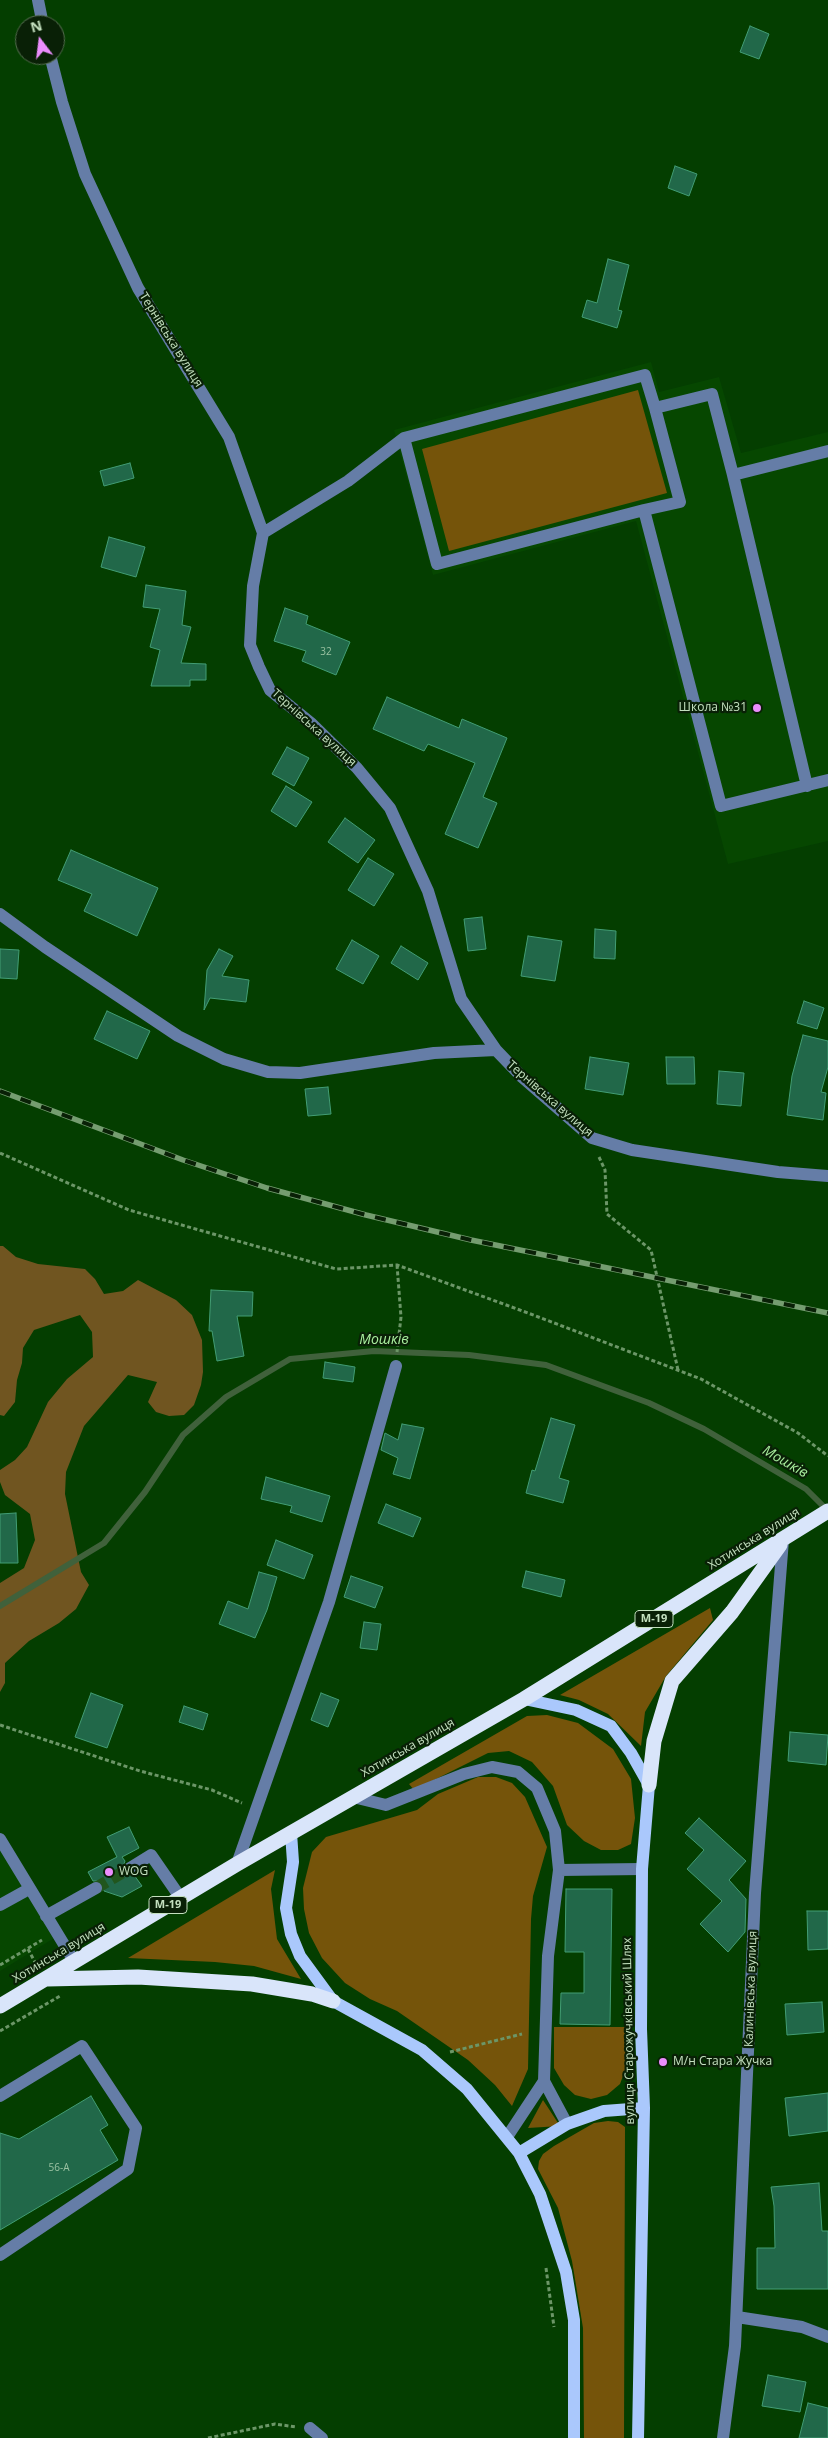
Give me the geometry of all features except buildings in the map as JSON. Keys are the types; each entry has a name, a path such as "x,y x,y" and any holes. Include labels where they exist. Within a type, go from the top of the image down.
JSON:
{"highway":[{"name":"Хотинська вулиця","path":"0,2006 180,1897 524,1699 783,1540 804,1524 828,1511"},
{"path":"649,1785 654,1741 672,1681 732,1612 783,1540"},
{"path":"45,1979 138,1977 252,1984 312,1994 333,2001"}],"main road":[{"path":"524,1699 576,1710 610,1726 631,1753 649,1785"},
{"name":"вулиця Старожучківський Шлях","path":"638,2438 644,2108 642,1869 649,1785"},
{"path":"291,1833 293,1862 286,1908 291,1934 300,1956 333,2001 422,2050 467,2089 519,2152 540,2194 566,2272 574,2320 574,2438"},
{"path":"519,2152 567,2124 604,2111 644,2108"}],"street":[{"path":"38,0 41,15"},
{"name":"Тернівська вулиця","path":"53,65 62,102 85,174 138,288 230,437 263,533 253,586 250,645 259,667 270,690 312,724 357,768 390,808 428,890 461,999 496,1050 522,1077 592,1138 632,1150 778,1172 828,1176"},
{"path":"263,533 348,481 404,438 645,375 680,502 437,564 404,438"},
{"path":"655,408 712,394 807,786"},
{"path":"733,475 828,451"},
{"path":"644,510 721,806 828,780"},
{"path":"0,914 45,947 178,1036 224,1059 268,1072 300,1074 434,1053 496,1050"},
{"path":"237,1864 329,1602 396,1366"},
{"name":"Калинівська вулиця","path":"723,2438 737,2317 755,1893 783,1540"},
{"path":"353,1798 386,1805 464,1774 492,1766 518,1772 537,1788 555,1831 559,1870 548,1956 544,2081 567,2124"},
{"path":"0,1839 74,1962"},
{"path":"130,1868 151,1855 180,1897"},
{"path":"559,1870 642,1869"},
{"path":"46,1916 96,1888"},
{"path":"0,1905 29,1889"},
{"path":"0,2096 82,2046 136,2128 128,2170 0,2255"},
{"path":"507,2137 544,2081"},
{"path":"737,2317 802,2327 828,2337"},
{"path":"310,2428 322,2438"}],"path":[{"path":"592,1138 605,1170 607,1214 652,1250 678,1370"},
{"path":"0,1153 129,1210 336,1269 397,1265 701,1379 798,1433 828,1456"},
{"path":"397,1265 401,1317 399,1340"},
{"path":"0,1725 140,1771 212,1790 256,1808"},
{"path":"0,1965 56,1932"},
{"path":"0,2032 65,1994"},
{"path":"447,2052 522,2034"},
{"path":"545,2261 554,2327"},
{"path":"208,2438 275,2424 310,2428"}],"shaded area":[{"name":"Школа №31","path":"651,362 659,392 719,377 741,453 828,432 828,841 728,864 636,521 433,575 394,430"},
{"path":"638,390 667,493 449,551 422,449"},
{"path":"0,1246 3,1246 16,1257 38,1264 85,1269 95,1279 104,1294 123,1291 138,1280 176,1300 192,1315 202,1340 203,1372 194,1405 184,1415 169,1416 156,1412 148,1402 157,1382 128,1375 84,1426 66,1472 65,1494 81,1572 89,1585 76,1609 59,1623 29,1641 5,1663 5,1683 0,1692 0,1583 24,1568 35,1540 30,1514 5,1495 0,1482 0,1470 15,1460 27,1447 48,1402 67,1379 93,1357 92,1332 80,1315 34,1330 23,1348 15,1402 4,1416 0,1415"},
{"path":"710,1608 713,1620 666,1676 645,1712 641,1746 608,1714 579,1700 560,1695"},
{"path":"547,1715 578,1723 613,1749 631,1779 635,1818 631,1844 618,1850 601,1850 584,1841 567,1825 553,1786 532,1762 509,1751 488,1753 414,1790 409,1784 527,1716"},
{"path":"478,1777 496,1777 512,1783 525,1797 547,1847 533,1896 531,1919 528,2069 512,2106 495,2085 468,2060 397,2011 370,1999 345,1983 322,1958 309,1933 304,1909 303,1888 312,1852 326,1837 417,1810 438,1794"},
{"path":"0,1846 56,1937 0,1971"},
{"path":"275,1870 271,1889 277,1939 301,1979 254,1966 215,1962 128,1958"},
{"path":"554,2027 625,2027 626,2068 620,2084 607,2095 591,2099 575,2095 564,2085 554,2068"},
{"path":"543,2100 560,2126 528,2128"},
{"path":"618,2122 625,2127 624,2438 584,2438 583,2328 572,2261 558,2208 538,2169 539,2161 543,2154 554,2146 594,2123"}],"waterway":[{"name":"Мошків","path":"0,1606 104,1543 145,1492 183,1435 226,1397 290,1359 374,1351 469,1355 546,1365 649,1403 704,1429 806,1489 827,1510"}],"tunnel":[{"path":"96,1888 130,1868"}],"railway":[{"path":"0,1091 183,1160 267,1188 366,1215 471,1240 828,1313"}],"place":[{"name":"Школа №31","path":"757,708"},
{"name":"WOG","path":"109,1872"},
{"name":"М/н Стара Жучка","path":"663,2062"}]}
